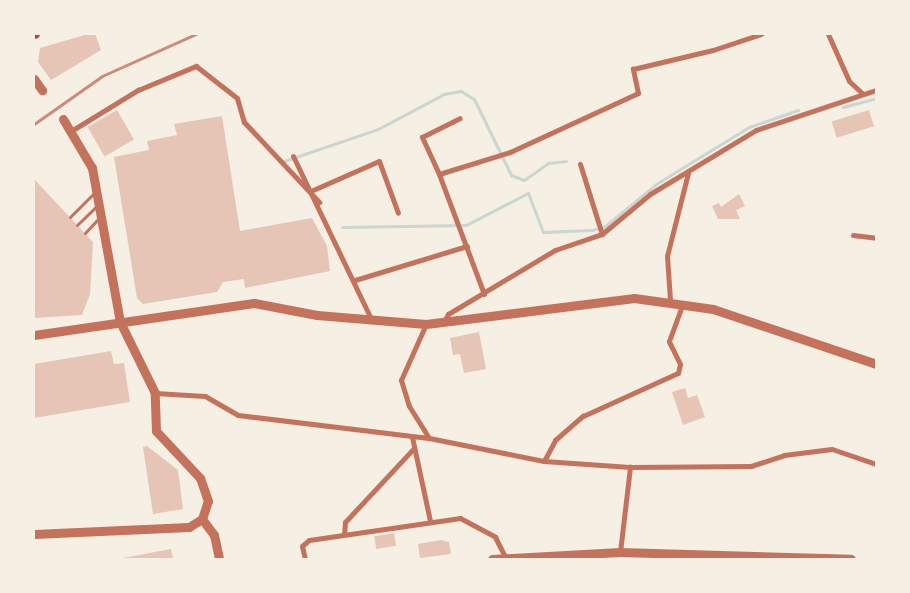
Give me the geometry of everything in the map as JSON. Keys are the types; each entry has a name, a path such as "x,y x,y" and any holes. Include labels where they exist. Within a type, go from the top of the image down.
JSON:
{"street":[{"path":"439,174 510,152 638,93 633,69 713,50 761,34"},
{"path":"828,34 845,74 862,93"},
{"path":"71,130 138,90 196,66 236,98 244,122 319,202"},
{"path":"34,80 42,90"},
{"path":"444,322 448,314 555,250 600,230 650,194 688,173 716,153 756,130 862,93 876,90"},
{"path":"460,118 422,137 439,174 484,294"},
{"path":"34,534 189,527 202,520 208,501 203,483 156,431 155,393 120,322 97,190 85,153 63,119"},
{"path":"293,156 319,202 372,321"},
{"path":"313,190 378,162 398,213"},
{"path":"580,164 600,230"},
{"path":"670,300 667,256 688,173"},
{"path":"853,235 876,238"},
{"path":"355,280 467,246"},
{"path":"34,335 254,302 372,321 426,324 592,301 670,300 683,302 876,364"},
{"path":"544,461 554,440 583,416 678,373 680,364 669,340 683,302"},
{"path":"426,324 401,380 409,406 429,438"},
{"path":"155,393 205,396 238,415 429,438 544,461 630,467 751,466 784,455 832,450 876,464"},
{"path":"412,437 430,521"},
{"path":"344,534 345,522 414,448"},
{"path":"620,552 630,467"},
{"path":"304,559 303,542 344,534 460,518 473,522 495,537 505,557"},
{"path":"202,520 214,535 219,559"},
{"path":"492,559 620,552 851,559"}],"lane":[{"path":"70,217 97,190"},
{"path":"77,225 100,202"},
{"path":"85,233 102,216"}],"building":[{"path":"88,34 95,34 101,50 51,80 38,62 40,48"},
{"path":"117,110 134,139 105,156 88,127"},
{"path":"869,110 874,126 837,138 832,121"},
{"path":"222,116 240,231 312,218 327,246 330,271 245,288 244,279 223,282 217,292 143,304 137,298 114,157 149,150 147,141 177,135 174,124"},
{"path":"34,179 93,242 90,294 82,315 34,318"},
{"path":"739,194 745,206 736,210 740,219 718,219 712,206 719,203 721,207"},
{"path":"479,332 486,369 464,373 460,354 453,355 450,338"},
{"path":"111,351 114,364 124,363 130,402 34,418 34,364"},
{"path":"685,388 688,398 697,395 705,417 683,425 672,392"},
{"path":"147,446 178,470 183,509 153,514 143,447"},
{"path":"394,533 396,546 376,549 374,536"},
{"path":"441,540 449,542 451,554 420,558 418,544"},
{"path":"171,549 173,559 123,559 123,558"}],"waterway":[{"path":"284,161 378,129 444,94 461,91 474,99 511,175 524,180 548,163 566,161"},
{"path":"843,107 876,98"},
{"path":"342,227 466,225 528,193 543,232 592,230 604,227 656,184 749,127 798,110"}],"railway":[{"path":"34,124 102,76 196,34"}]}
